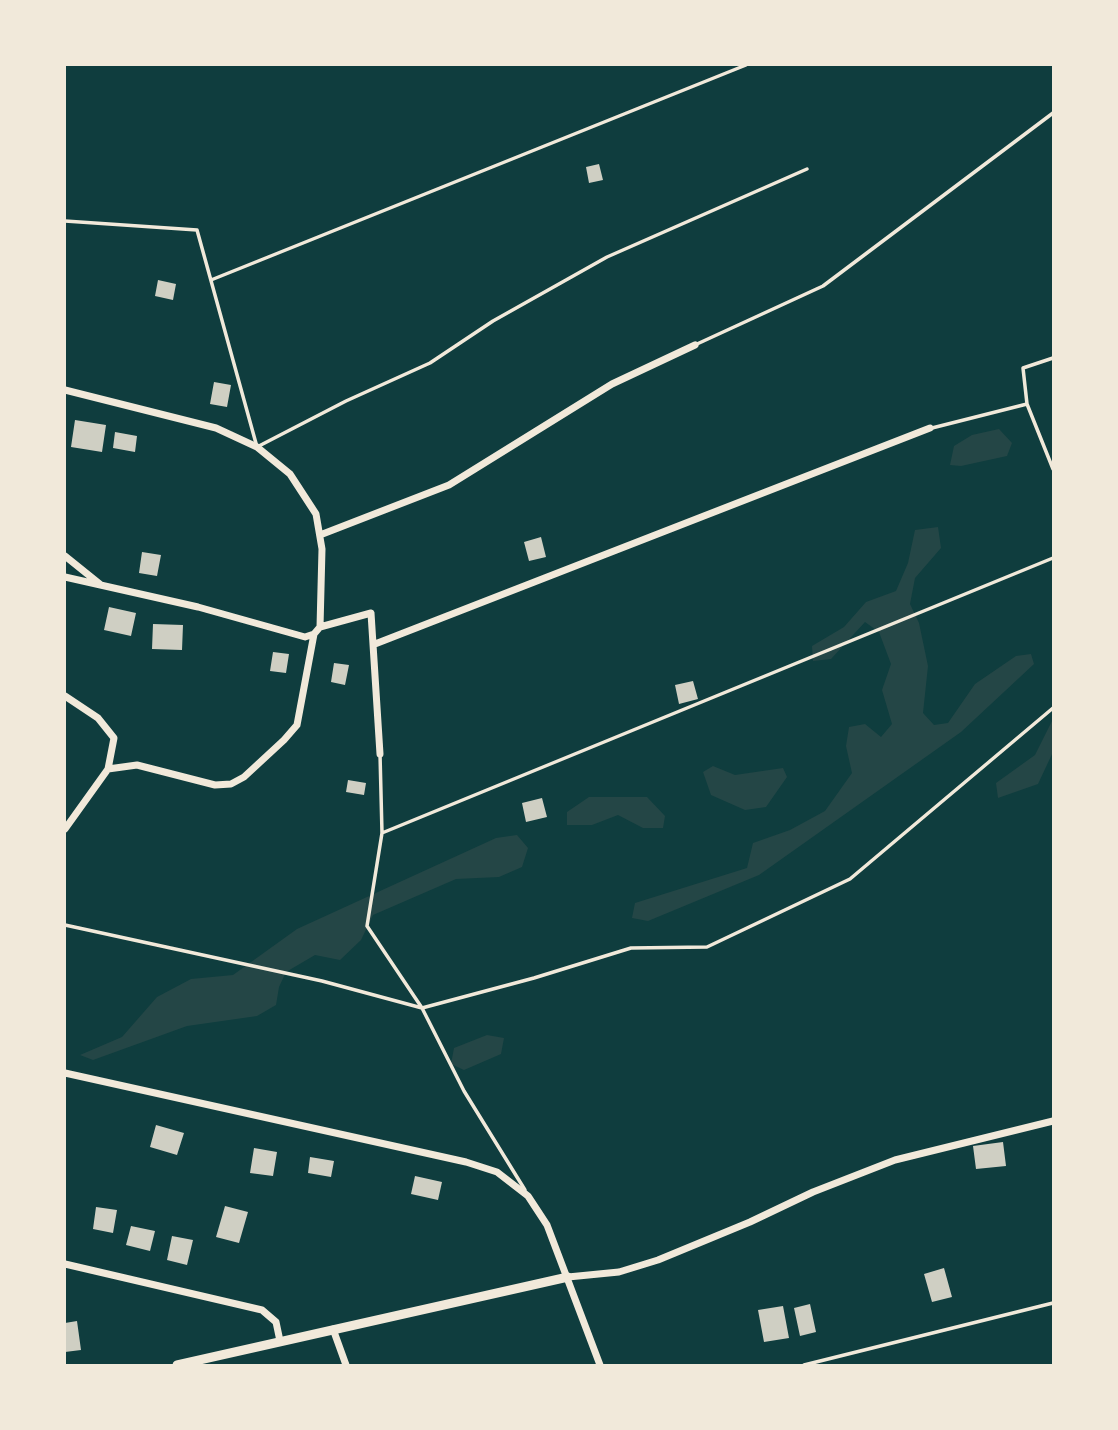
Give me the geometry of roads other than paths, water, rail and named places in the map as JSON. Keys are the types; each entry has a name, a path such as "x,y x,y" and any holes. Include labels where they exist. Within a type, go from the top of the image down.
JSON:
{"street":[{"path":"320,535 449,485 612,384 695,345"},
{"path":"65,390 216,428 257,447 290,474 316,513 322,549 317,631 297,725 284,740 244,777 232,784 215,785 137,765 108,769"},
{"path":"375,644 930,428"},
{"path":"66,559 105,587"},
{"path":"65,577 198,607 305,636 371,613 380,754"},
{"path":"65,829 108,769 114,738 98,718 67,700"},
{"path":"65,1073 467,1162 497,1172 528,1196 547,1225 600,1365"},
{"path":"177,1365 568,1277 619,1272 658,1260 750,1222 813,1192 895,1160 1053,1121"},
{"path":"65,1264 262,1310 276,1322 280,1341"},
{"path":"333,1329 345,1365"}],"lane":[{"path":"211,280 746,65"},
{"path":"695,345 823,286 1053,113"},
{"path":"65,220 197,230 257,447 346,401 430,363 493,321 607,257 807,169"},
{"path":"1053,358 1023,368 1027,404 1053,469"},
{"path":"930,428 1027,404"},
{"path":"382,833 1053,558"},
{"path":"65,925 322,981 422,1008 631,948 707,947 850,879 1053,708"},
{"path":"380,754 382,833 367,926 422,1008 464,1091 528,1196"},
{"path":"804,1365 1053,1303"}]}
